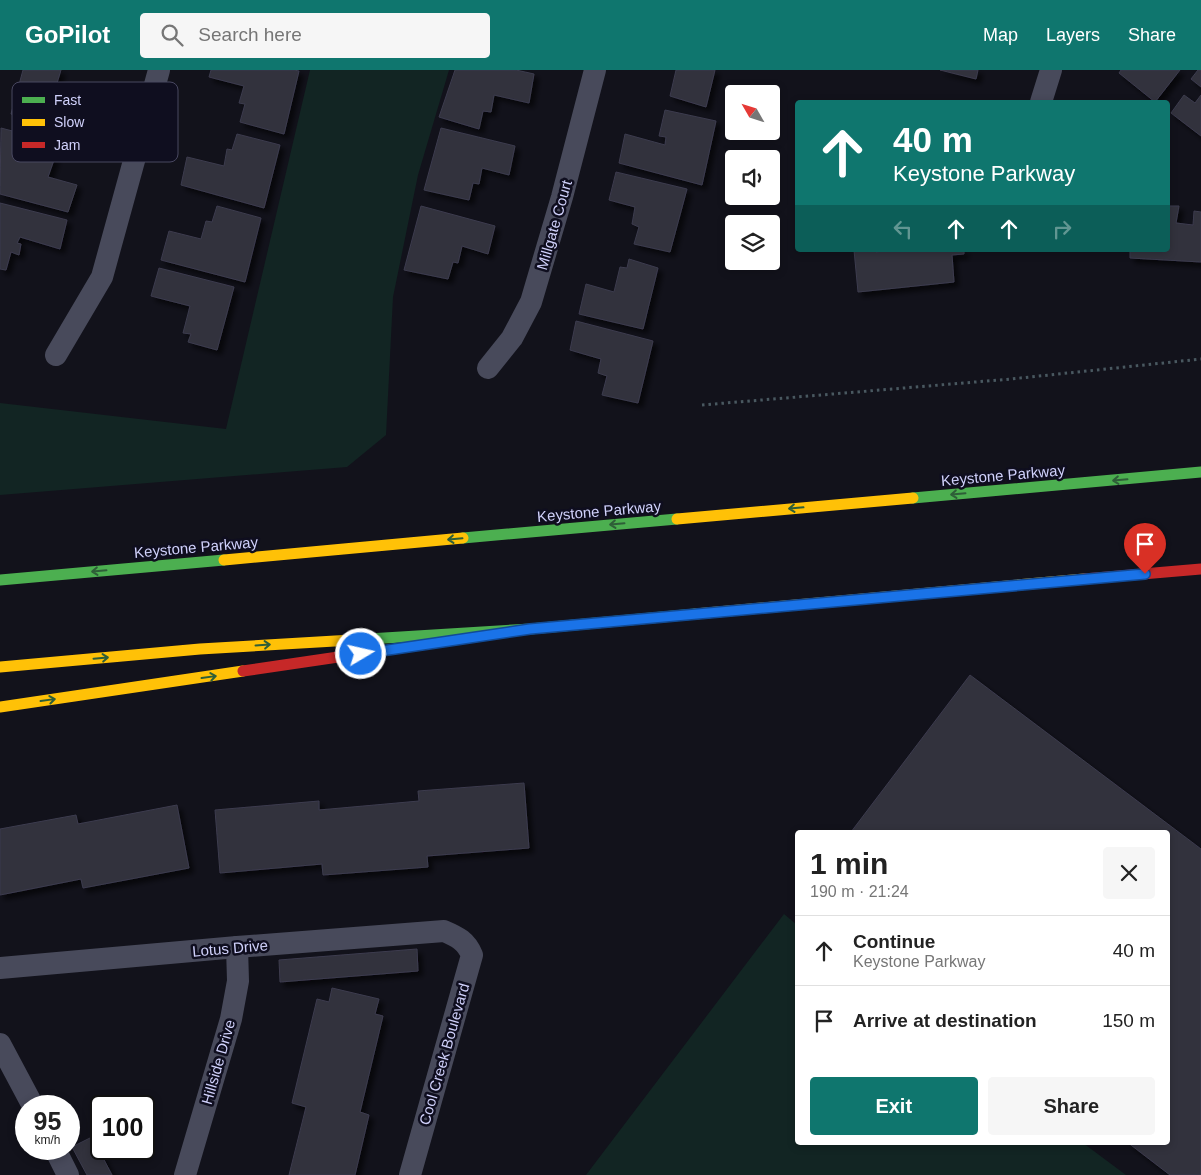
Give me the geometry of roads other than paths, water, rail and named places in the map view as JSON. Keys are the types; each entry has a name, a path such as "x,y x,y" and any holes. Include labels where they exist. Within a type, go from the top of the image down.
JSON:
{"highway":[{"name":"Keystone Parkway","path":"0,580 1201,472"},
{"path":"88,561 304,552"},
{"path":"0,667 200,650 530,629 1201,569"},
{"path":"394,649 530,629"},
{"path":"0,707 355,655"}],"street":[{"name":"Millgate Court","path":"488,368 512,338 531,302 562,197 595,70"},
{"path":"1042,100 1051,70"},
{"path":"56,355 102,277 134,162"},
{"name":"Lotus Drive","path":"0,968 444,931 460,937"},
{"name":"Cool Creek Boulevard","path":"410,1175 472,955 468,945 460,937"},
{"name":"Hillside Drive","path":"186,1175 231,1019 238,981 237,947"},
{"path":"0,1044 26,1095"},
{"path":"60,1160 68,1175"}]}
